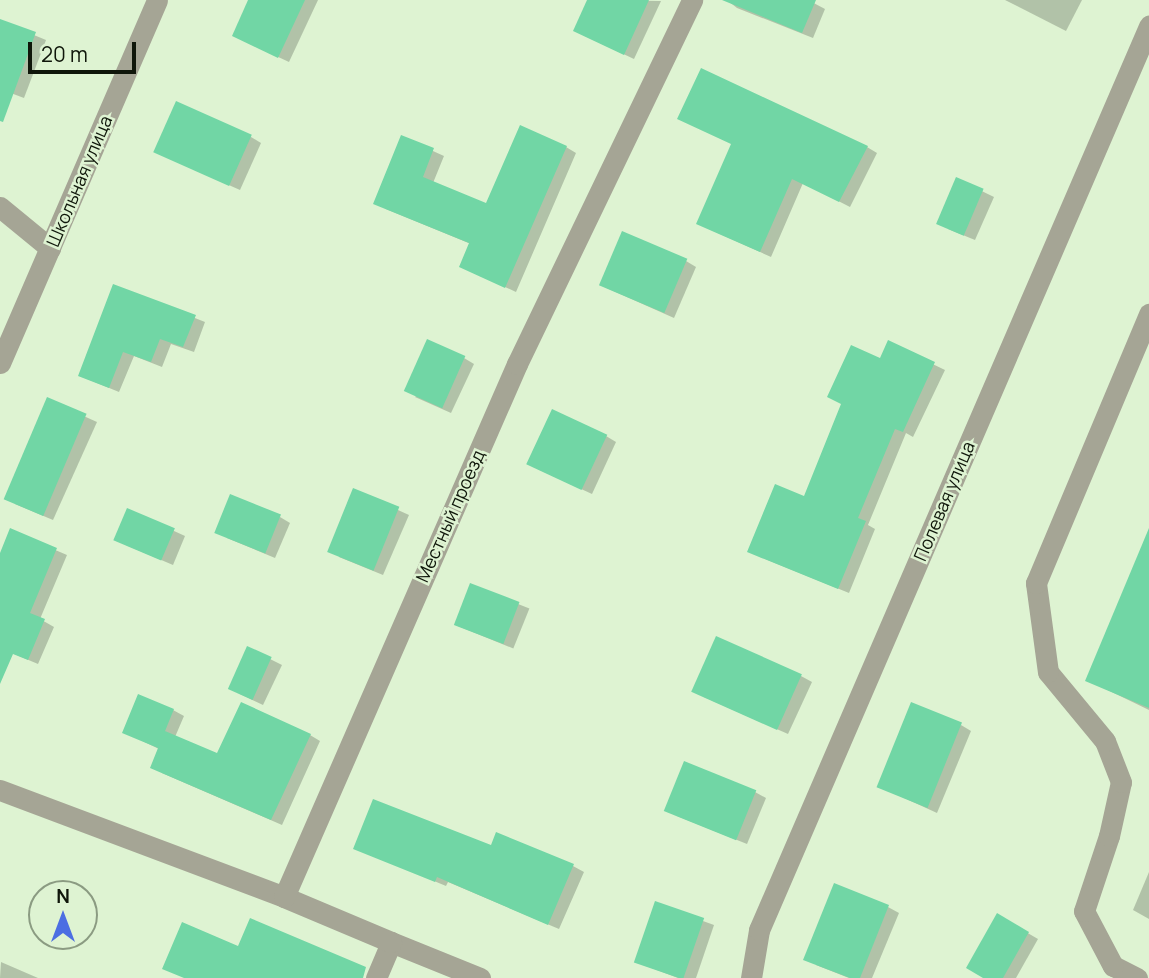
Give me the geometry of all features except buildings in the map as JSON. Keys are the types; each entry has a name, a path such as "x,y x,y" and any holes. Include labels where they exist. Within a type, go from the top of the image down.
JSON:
{"street":[{"name":"Школьная улица","path":"0,363 157,0"},
{"name":"Местный проезд","path":"284,897 516,364 692,0"},
{"name":"Полевая улица","path":"751,978 759,930 1149,26"},
{"path":"0,207 50,248"},
{"path":"1137,978 1113,966 1084,911 1109,836 1121,782 1105,741 1048,672 1036,583 1149,314"},
{"path":"0,790 284,897 480,978"},
{"path":"376,978 391,942"}]}
